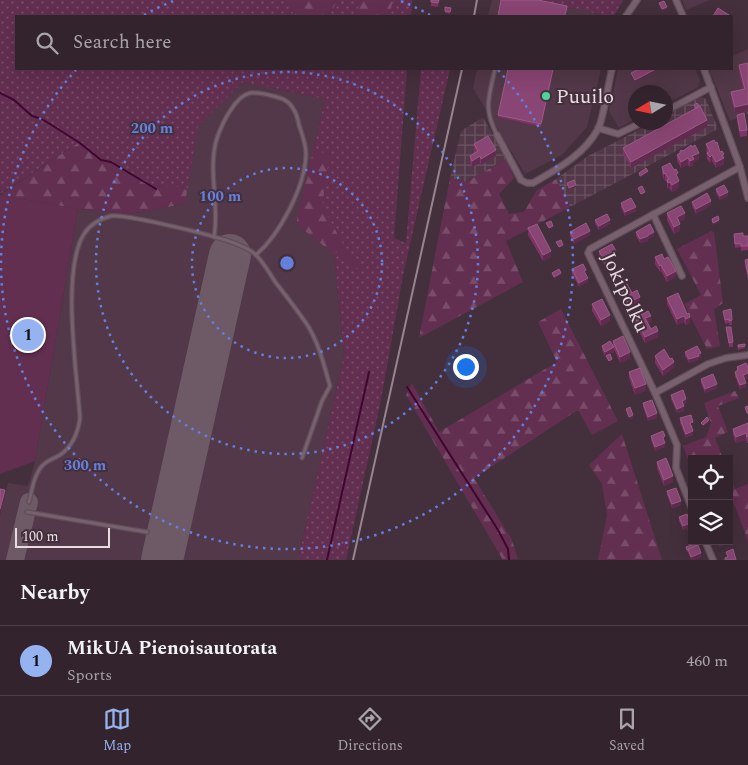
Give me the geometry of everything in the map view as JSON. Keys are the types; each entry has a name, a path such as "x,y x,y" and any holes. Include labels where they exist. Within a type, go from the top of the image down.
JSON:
{"street":[{"path":"627,15 637,0"},
{"path":"676,0 683,15"},
{"path":"497,135 521,180 533,183 570,161 598,128 612,70"},
{"path":"704,70 740,166 748,198"},
{"path":"673,107 711,87"},
{"path":"598,128 618,134 628,129"},
{"name":"Jokipolku","path":"688,500 676,468 677,445 655,393 588,253 590,249 740,166"},
{"path":"653,214 682,276"},
{"path":"655,393 708,364 726,358 748,355"},
{"path":"707,545 713,560"}],"lane":[{"path":"495,70 487,108 489,118 497,135"},
{"path":"214,236 216,214 213,164 217,139 222,125 239,100 248,94 261,93 282,99 288,102 296,113 306,150 305,166 293,204 287,215 262,250 256,255"},
{"path":"29,502 37,474 44,464 62,454 73,442 78,431 80,418 72,307 72,280 76,255 79,242 85,232 95,222 113,216 142,220 214,236 237,244 256,255 308,326 320,350 330,386 322,401 302,458"},
{"path":"27,512 147,532"}],"shaded area":[{"path":"492,0 535,0 602,15 488,15"},
{"path":"682,0 710,0 686,10"},
{"path":"748,49 748,114 730,121 709,70 733,70 733,56"},
{"path":"477,70 601,70 587,127 562,155 525,174 473,88"},
{"path":"618,70 695,70 700,80 698,87 673,100 673,85 628,85 628,123 619,128 609,111"},
{"path":"243,82 325,99 296,224 334,254 344,355 298,560 0,560 0,516 8,483 28,486 35,461 78,209 129,214 184,204 198,126"},
{"path":"701,97 706,99 718,129 570,207 556,179 588,156 638,130 673,130 673,111"},
{"path":"483,117 506,159 465,182 450,178 461,131"}],"green space":[{"path":"0,0 283,0 295,15 15,15 15,70 407,70 394,238 406,243 421,70 450,70 404,270 381,400 346,560 298,560 344,355 334,254 296,224 325,99 243,82 198,126 188,188 154,186 112,162 101,160 78,143 0,194"},
{"path":"283,0 336,0 335,5 328,15 295,15"},
{"path":"336,0 412,0 411,15 328,15 335,5"},
{"path":"362,0 393,0 389,15 354,15"},
{"path":"535,0 623,0 615,15 602,15"},
{"path":"78,143 101,160 112,162 154,186 188,188 184,204 129,214 78,209 0,195"},
{"path":"313,151 327,153 329,158 322,206 343,244 358,263 360,270 336,252 334,254 296,224"},
{"path":"506,159 514,178 499,194 509,214 524,212 537,190 556,179 570,207 506,241 523,282 419,338 450,178 466,182"},
{"path":"0,195 78,209 35,461 0,474"},
{"path":"711,231 714,232 723,303 714,309 720,346 707,349 684,304 701,295 677,249"},
{"path":"561,309 618,421 592,435 578,410 474,478 512,540 518,559 503,560 406,395 412,383 439,432 557,362 538,322"},
{"path":"735,391 739,398 718,406 728,432 715,438 721,455 688,455 688,459 683,446 706,437 711,423 704,403"},
{"path":"622,434 662,560 598,560 607,515 602,484 589,465"},
{"path":"733,484 735,489 748,484 748,541 733,502"}],"building":[{"path":"431,0 439,0 438,3 431,2"},
{"path":"501,0 538,0 567,6 565,15 498,15"},
{"path":"664,1 667,7 662,9 659,3"},
{"path":"445,7 451,8 450,12 445,11"},
{"path":"718,8 729,15 714,15"},
{"path":"748,63 748,104 735,107 731,92 745,89 739,65"},
{"path":"508,70 553,70 541,124 498,115"},
{"path":"637,70 654,70 635,80 631,73"},
{"path":"700,106 707,120 631,162 623,148 656,130 673,130 673,121"},
{"path":"744,113 747,130 740,131 737,115"},
{"path":"488,136 496,150 481,159 480,156 472,161 470,156 478,151 474,144"},
{"path":"714,140 717,142 720,152 722,151 724,154 722,155 724,158 716,162 712,155 710,157 707,153 710,151 706,144"},
{"path":"691,145 692,147 695,145 699,153 692,156 694,159 690,161 688,158 681,162 677,155 680,151"},
{"path":"670,163 678,173 676,174 679,181 672,185 670,182 668,183 667,180 669,179 664,174 662,167"},
{"path":"646,168 648,171 640,176 639,173"},
{"path":"574,180 576,185 569,188 567,183"},
{"path":"724,185 728,192 720,196 716,189"},
{"path":"642,186 645,192 641,194 638,188"},
{"path":"707,193 711,201 696,209 692,202"},
{"path":"631,198 636,207 625,212 621,203"},
{"path":"681,206 685,213 677,217 680,224 674,227 667,213"},
{"path":"607,214 610,220 599,226 595,220"},
{"path":"718,216 719,220 713,223 712,219"},
{"path":"551,221 553,226 549,228 546,223"},
{"path":"586,223 590,231 574,239 570,232"},
{"path":"537,224 551,251 543,255 528,228"},
{"path":"650,224 654,232 640,239 636,232"},
{"path":"743,233 743,236 748,236 748,246 741,246 741,243 735,244 734,234"},
{"path":"561,240 563,245 559,247 556,242"},
{"path":"612,244 616,251 608,255 611,261 606,264 599,251"},
{"path":"662,254 664,259 668,257 676,271 667,276 655,257"},
{"path":"748,259 748,274 745,260"},
{"path":"583,264 588,278 579,283 572,269"},
{"path":"559,269 561,273 554,277 552,273"},
{"path":"627,284 632,293 637,290 640,297 628,303 620,288"},
{"path":"678,293 687,314 689,313 690,317 686,319 684,316 677,319 667,298"},
{"path":"602,299 610,315 601,320 592,304"},
{"path":"731,309 732,320 725,320 723,311"},
{"path":"648,311 651,316 645,318 651,329 656,326 658,331 645,337 635,318"},
{"path":"726,327 731,327 733,342 729,343"},
{"path":"623,336 630,352 620,357 613,341"},
{"path":"610,341 614,347 605,352 602,346"},
{"path":"697,346 701,353 698,354 699,356 689,359 685,352"},
{"path":"664,349 674,362 663,370 655,356"},
{"path":"610,354 612,359 609,361 606,356"},
{"path":"746,363 748,373 743,375 746,383 740,385 735,372 738,370 737,367"},
{"path":"640,368 646,384 635,388 629,372"},
{"path":"713,374 717,384 705,389 701,379"},
{"path":"683,390 686,399 682,401 684,406 677,409 671,395"},
{"path":"652,400 657,413 648,417 643,403"},
{"path":"630,407 633,415 629,417 626,409"},
{"path":"691,415 693,422 690,423 693,431 686,434 680,418"},
{"path":"707,417 709,420 703,425 701,423"},
{"path":"748,423 748,436 746,433 736,437 733,429"},
{"path":"663,431 665,443 655,447 651,436"},
{"path":"666,458 673,476 664,480 657,462"},
{"path":"676,488 681,501 672,504 667,491"},
{"path":"0,489 5,490 0,509"},
{"path":"687,514 688,524 683,526 679,517"},
{"path":"692,545 698,545 687,550 686,547"},
{"path":"698,545 701,553 691,557 688,549"},
{"path":"733,549 736,560 725,560 728,557 726,552"}],"waterway":[{"path":"0,93 14,100 32,116 42,119 80,143 101,160 111,162 156,189"},
{"path":"327,560 369,372"},
{"path":"407,387 498,530 508,549 509,560"}],"taxiway":[{"path":"15,560 29,502"}],"runway":[{"path":"162,560 230,255"}],"railway":[{"path":"474,15 477,0"},
{"path":"353,560 462,70"}],"place":[{"name":"Puuilo","path":"546,96"},
{"name":"MikUA Pienoisautorata","path":"28,335"}]}
